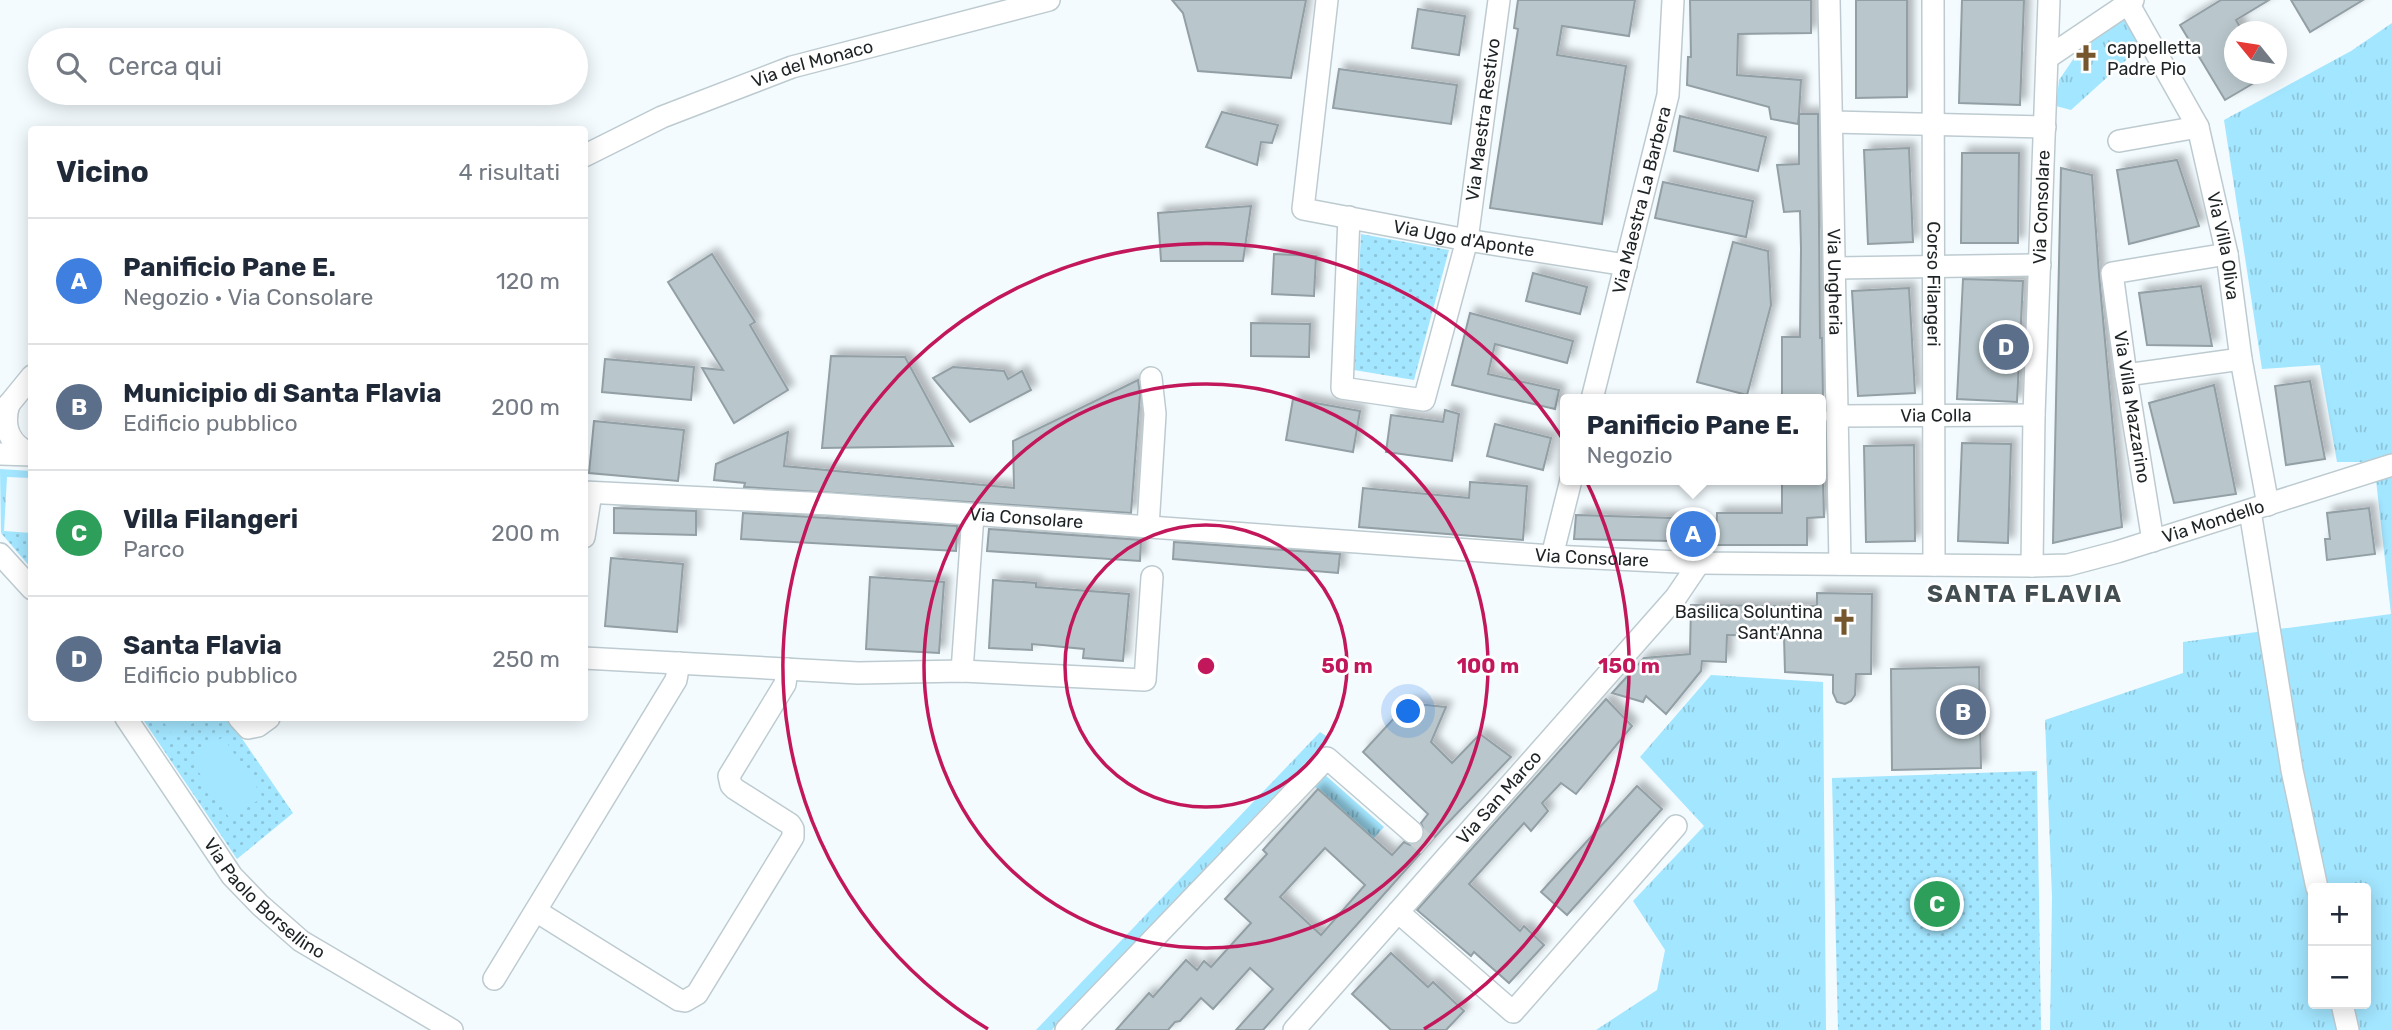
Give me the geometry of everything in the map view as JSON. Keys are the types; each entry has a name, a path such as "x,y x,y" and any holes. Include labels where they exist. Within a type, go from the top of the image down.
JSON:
{"street":[{"name":"Via del Monaco","path":"588,154 662,117 792,67 1049,0"},
{"name":"Via Ugo d'Aponte","path":"1327,0 1303,209 1467,240 1626,265"},
{"name":"Via Maestra Restivo","path":"1349,217 1342,388 1424,400 1467,240 1499,0"},
{"name":"Via Maestra La Barbera","path":"1593,394 1668,95 1673,0"},
{"name":"Via Ungheria","path":"1829,0 1840,564"},
{"name":"Corso Filangeri","path":"1933,0 1934,565"},
{"name":"Via Consolare","path":"588,492 830,504 1552,556 1699,563 2032,566 2034,415 2049,0"},
{"path":"2047,58 2131,1"},
{"name":"Via Villa Oliva","path":"2131,1 2197,127 2227,254 2292,770 2316,883"},
{"path":"1832,122 2045,127"},
{"path":"2119,141 2197,127"},
{"name":"Via Villa Mazzarino","path":"2153,541 2112,274 2227,254"},
{"path":"1836,268 2040,265"},
{"path":"2126,375 2241,359"},
{"path":"1148,527 1155,414 1152,378"},
{"path":"28,381 4,410 11,439 28,453"},
{"name":"Via Colla","path":"1836,416 2034,415"},
{"path":"0,454 28,455"},
{"name":"Via Mondello","path":"2032,566 2068,565 2153,541 2392,465"},
{"path":"1552,556 1570,485"},
{"path":"962,671 973,515"},
{"path":"0,554 28,585"},
{"name":"Via San Marco","path":"1294,1030 1398,912 1428,846 1676,597 1699,563"},
{"path":"588,658 858,673 962,671 1144,680 1152,577"},
{"path":"494,979 676,680 680,663"},
{"path":"536,911 679,1000 685,1001 696,994 793,837 790,824 735,789 729,776 785,684 788,669"},
{"name":"Via Paolo Borsellino","path":"128,721 232,876 260,905 301,941 452,1030"},
{"path":"241,721 253,729 265,721"},
{"path":"1066,1030 1327,758 1428,846"},
{"path":"1398,912 1513,1012 1676,827"},
{"path":"2343,1009 2348,1030"}],"green space":[{"path":"2126,18 2144,44 2071,110 2056,106 2059,80 2089,36"},
{"path":"2392,23 2392,1030 2050,1030 2052,897 2045,720 2183,673 2183,642 2391,614 2374,462 2337,462 2320,365 2262,369 2224,120 2351,51"},
{"path":"1361,234 1449,250 1414,380 1354,370"},
{"path":"0,469 28,471 28,478 7,477 4,531 1,533"},
{"path":"1,533 28,533 28,564"},
{"path":"1711,675 1823,682 1826,1030 1596,1030 1657,990 1665,950 1633,901 1704,826 1640,757"},
{"path":"144,721 230,721 293,813 237,859"},
{"path":"163,721 196,721 173,736"},
{"path":"1320,732 1329,738 1052,1030 1036,1030"},
{"path":"223,737 263,797 230,819 190,759"},
{"path":"2037,771 2041,1030 1838,1030 1832,778"},
{"path":"1324,774 1384,827 1373,839 1314,786"}],"building":[{"path":"1172,0 1306,0 1291,78 1198,71 1183,13"},
{"path":"1518,0 1635,0 1629,36 1562,26 1557,55 1626,66 1602,224 1490,208 1518,29 1514,28"},
{"path":"1690,0 1811,0 1811,33 1738,34 1737,75 1801,80 1799,114 1818,114 1823,394 1782,394 1782,337 1800,337 1801,249 1800,211 1784,212 1777,165 1799,164 1799,115 1798,124 1771,119 1769,107 1687,85 1688,57 1691,57"},
{"path":"1856,0 1907,0 1907,97 1856,98"},
{"path":"1962,0 2024,0 2020,105 1959,103"},
{"path":"2221,0 2269,0 2237,21 2224,21 2224,84 2252,84 2225,100 2180,25"},
{"path":"2291,0 2363,0 2310,32"},
{"path":"1418,9 1465,16 1459,55 1412,48"},
{"path":"1339,69 1457,85 1451,124 1333,108"},
{"path":"1222,112 1278,125 1272,143 1261,142 1257,165 1206,147"},
{"path":"1680,116 1766,137 1758,171 1674,151"},
{"path":"1909,148 1913,242 1868,244 1864,150"},
{"path":"1962,153 2019,153 2018,243 1961,243"},
{"path":"2177,160 2199,226 2129,244 2117,170"},
{"path":"2061,168 2092,175 2122,527 2053,543"},
{"path":"1663,182 1753,201 1746,237 1655,218"},
{"path":"1251,206 1243,261 1161,261 1158,213"},
{"path":"1733,242 1768,251 1771,305 1747,394 1697,382"},
{"path":"712,254 755,322 750,325 788,390 734,423 702,368 723,370 668,282"},
{"path":"1274,254 1316,256 1314,296 1272,294"},
{"path":"1533,273 1587,287 1580,314 1526,301"},
{"path":"1963,279 2023,281 2017,402 1957,399"},
{"path":"2201,286 2212,346 2147,345 2139,293"},
{"path":"1909,288 1915,393 1858,396 1852,291"},
{"path":"1470,313 1573,341 1567,363 1495,344 1488,374 1559,390 1555,409 1452,385"},
{"path":"1251,323 1310,324 1309,357 1251,356"},
{"path":"831,356 905,357 953,446 822,448"},
{"path":"605,359 694,367 691,400 602,392"},
{"path":"953,367 1004,371 1008,379 1022,371 1031,390 970,422 933,378"},
{"path":"1138,380 1140,394 1131,513 744,487 745,483 714,480 716,464 788,432 784,466 1014,488 1013,441"},
{"path":"2310,381 2325,459 2286,465 2275,386"},
{"path":"2214,385 2236,494 2174,503 2149,403"},
{"path":"1293,399 1360,411 1353,452 1286,440"},
{"path":"1445,410 1459,414 1452,461 1386,452 1391,415 1443,422"},
{"path":"594,421 684,430 678,481 589,473"},
{"path":"1495,424 1551,438 1543,470 1487,456"},
{"path":"1962,443 2011,444 2008,543 1958,541"},
{"path":"1914,445 1915,541 1866,542 1864,446"},
{"path":"1470,482 1527,486 1523,540 1359,527 1363,488 1469,498"},
{"path":"1782,485 1823,485 1824,517 1807,518 1807,545 1716,545 1717,513 1782,513"},
{"path":"614,508 696,511 696,535 614,533"},
{"path":"2369,508 2375,554 2327,560 2325,539 2330,539 2327,513"},
{"path":"743,513 957,526 956,551 741,539"},
{"path":"1576,515 1672,518 1671,541 1574,539"},
{"path":"989,529 1141,540 1140,561 987,551"},
{"path":"1174,542 1340,554 1338,573 1173,559"},
{"path":"611,558 683,564 677,632 605,626"},
{"path":"870,577 944,582 939,653 866,649"},
{"path":"993,580 1036,583 1036,587 1129,594 1123,661 1083,658 1084,649 1032,644 1032,650 989,648"},
{"path":"1817,593 1872,594 1871,674 1856,674 1855,695 1845,704 1837,702 1833,693 1833,675 1785,672 1784,636 1727,635 1726,662 1702,661 1701,671 1666,714 1646,696 1643,702 1612,693 1644,658 1690,654 1691,605 1817,606"},
{"path":"1979,667 1981,768 1892,770 1891,669"},
{"path":"1606,699 1632,726 1576,794 1561,783 1542,803 1548,811 1531,831 1524,823 1469,884 1520,931 1524,926 1544,945 1509,983 1474,952 1471,956 1417,910"},
{"path":"1408,703 1446,707 1431,742 1452,763 1480,734 1511,757 1443,828 1263,1030 1236,1030 1273,989 1250,968 1213,1009 1201,998 1168,1030 1116,1030 1149,993 1153,997 1186,960 1197,970 1204,961 1211,967 1251,923 1225,899 1267,854 1263,850 1318,789 1392,855 1404,842 1410,845 1421,841 1425,834 1421,823 1428,814 1363,752","holes":["1325,848 1365,885 1321,935 1280,897"]},
{"path":"1637,786 1662,809 1567,915 1541,892"},
{"path":"1391,953 1428,987 1433,982 1464,1011 1446,1030 1391,1030 1352,994"}],"tunnel":[{"path":"1412,832 1428,846"}],"place":[{"name":"cappelletta Padre Pio","path":"2086,58"},
{"name":"Santa Flavia","path":"2006,347"},
{"name":"Panificio Pane E.","path":"1693,534"},
{"name":"Basilica Soluntina Sant'Anna","path":"1844,622"},
{"name":"Municipio di Santa Flavia","path":"1963,712"},
{"name":"Villa Filangeri","path":"1937,904"}],"district":[{"name":"SANTA FLAVIA","path":"2025,594"}]}
